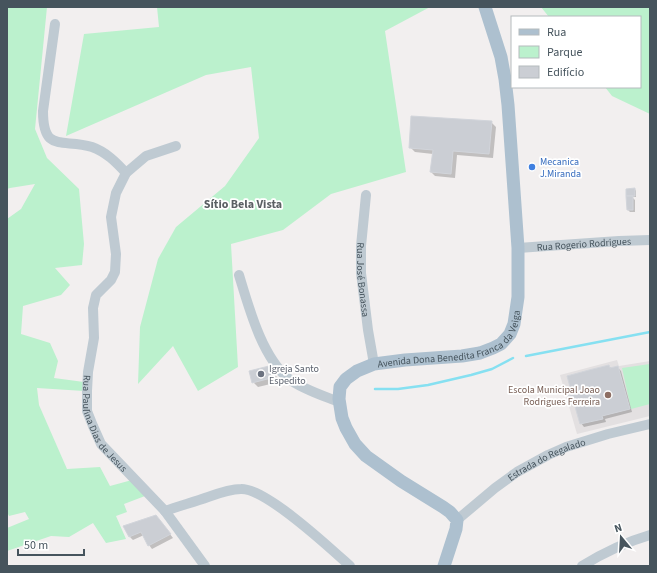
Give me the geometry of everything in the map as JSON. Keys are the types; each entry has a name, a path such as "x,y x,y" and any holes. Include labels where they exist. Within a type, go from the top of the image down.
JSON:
{"main road":[{"name":"Avenida Dona Benedita Franca da Veiga","path":"457,520 443,507 401,481 366,456 355,444 346,428 342,418 339,399 340,387 346,379 357,371 374,364 480,353 501,344 510,334 514,324 518,297 518,248 509,112 501,57 485,7"},
{"path":"444,566 456,529 457,520"}],"street":[{"path":"55,24 42,111 45,132 49,137 57,142 91,147 104,152 126,173"},
{"name":"Rua Paulina Dias de Jesus","path":"176,146 146,156 126,173 116,193 110,217 116,254 115,272 111,280 96,296 93,308 94,338 88,372 87,411 102,444 165,511 205,566"},
{"name":"Rua José Bonassa","path":"366,195 361,246 361,273 374,364"},
{"name":"Rua Rogerio Rodrigues","path":"518,248 650,240"},
{"path":"239,275 251,314 264,345 280,370 290,380 299,386 339,402"},
{"name":"Estrada do Regalado","path":"457,520 495,488 517,472 548,455 566,447 608,434 650,424"},
{"path":"165,511 227,491 242,488 256,492 308,529 350,566"},
{"path":"582,566 596,557 617,547 638,538 650,535"}],"shaded area":[{"name":"Escola Municipal Joao Rodrigues Ferreira","path":"617,360 619,366 650,361 650,416 577,434 560,375"}],"green space":[{"path":"7,7 47,7 35,129 47,158 79,189 84,244 82,265 55,268 70,285 61,295 23,306 21,334 50,343 58,361 54,378 84,382 84,391 37,388 39,405 67,469 100,467 110,486 132,480 145,496 124,504 127,512 116,516 126,539 106,543 93,523 69,537 51,536 7,551 7,528 29,519 25,512 9,516 7,512 7,219 21,209 35,184 7,189"},
{"path":"157,7 430,7 385,31 406,172 331,194 283,230 231,244 238,367 198,391 173,346 138,384 140,327 158,259 176,227 225,186 259,138 251,67 206,75 66,136 84,34 159,27"},
{"path":"541,7 650,7 650,114 612,96 606,88 641,88 641,16 548,16"},
{"path":"650,364 650,404 631,409 622,368"}],"building":[{"path":"411,116 492,121 489,154 453,151 451,174 430,172 433,150 409,148"},
{"path":"635,188 635,196 626,196 626,189"},
{"path":"626,196 633,196 633,210 627,210"},
{"path":"609,365 610,368 618,366 630,409 602,416 603,419 580,424 574,403 571,404 568,396 572,394 567,376"},
{"name":"Igreja Santo Espedito","path":"269,366 275,377 252,383 249,371"},
{"path":"156,515 171,534 148,546 141,532 129,537 123,526"}],"waterway":[{"path":"526,356 650,332"},
{"path":"375,389 398,389 428,385 492,369 513,358"}],"place":[{"name":"Mecanica J.Miranda","path":"532,167"},
{"name":"Igreja Santo Espedito","path":"261,374"},
{"name":"Escola Municipal Joao Rodrigues Ferreira","path":"608,395"}],"district":[{"name":"Sítio Bela Vista","path":"243,204"}]}
